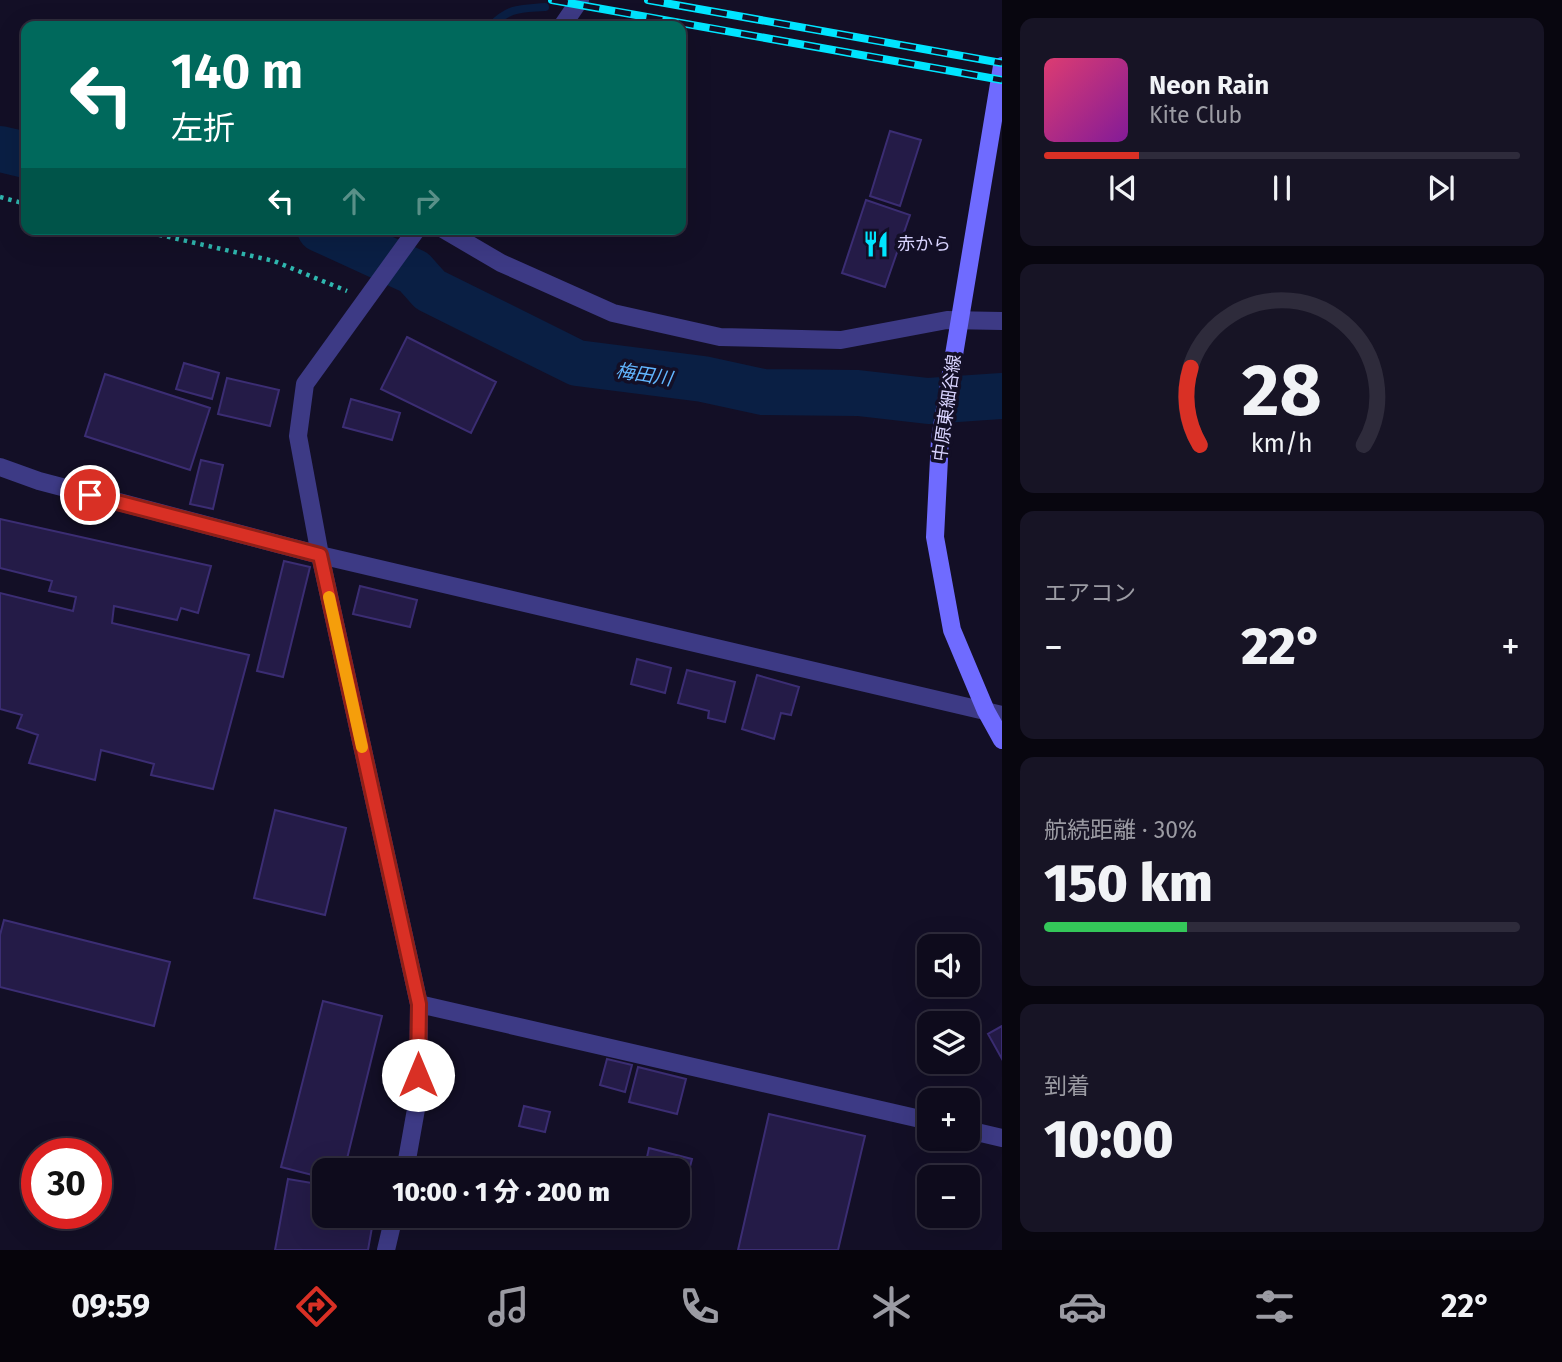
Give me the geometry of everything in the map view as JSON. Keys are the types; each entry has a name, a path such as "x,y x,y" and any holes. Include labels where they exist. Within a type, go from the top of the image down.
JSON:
{"main road":[{"name":"中原東細谷線","path":"1002,66 940,439 935,537 952,630 994,713 1002,740"}],"street":[{"path":"565,21 580,0"},
{"path":"407,1158 418,1098 419,1004 320,555 298,436 305,384 413,235"},
{"path":"453,235 500,263 613,313 720,337 841,340 947,320 960,326 1002,321"},
{"path":"0,467 39,481 320,555 994,713"},
{"path":"419,1004 917,1118"},
{"path":"980,1133 1002,1138"},
{"path":"386,1250 391,1228"}],"path":[{"path":"0,197 21,203"},
{"path":"160,235 274,261 368,298"}],"building":[{"path":"890,131 921,140 900,206 870,196"},
{"name":"赤から","path":"866,200 910,215 885,287 842,273"},
{"path":"407,337 496,382 471,433 381,389"},
{"path":"184,363 219,373 212,399 176,389"},
{"path":"105,374 210,408 190,470 85,436"},
{"path":"227,378 279,390 270,426 218,414"},
{"path":"351,399 400,413 392,440 343,427"},
{"path":"201,460 223,465 213,509 190,504"},
{"path":"0,519 211,566 198,613 181,608 177,620 114,606 112,623 249,655 213,789 151,775 154,764 101,750 95,780 29,763 38,735 17,728 22,715 0,709 0,593 73,611 76,597 49,591 52,581 0,568"},
{"path":"284,561 310,567 283,677 257,671"},
{"path":"360,586 417,600 410,627 353,614"},
{"path":"637,659 671,668 665,693 631,684"},
{"path":"687,670 735,682 725,722 708,718 709,711 678,703"},
{"path":"757,675 799,687 791,715 781,713 774,739 742,729"},
{"path":"275,810 346,828 325,915 254,898"},
{"path":"4,920 170,962 154,1026 0,987 0,935"},
{"path":"323,1001 382,1016 347,1158 312,1158 312,1175 281,1167"},
{"path":"1002,1026 1002,1059 988,1034"},
{"path":"607,1059 632,1065 625,1092 600,1085"},
{"path":"638,1067 686,1079 677,1114 629,1102"},
{"path":"524,1106 550,1112 545,1132 519,1126"},
{"path":"769,1114 865,1136 838,1250 738,1250"},
{"path":"649,1148 688,1158 647,1158"},
{"path":"288,1179 312,1183 312,1228 372,1228 368,1250 275,1250"}],"waterway":[{"path":"497,21 510,12 545,7"},
{"name":"梅田川","path":"0,149 21,154"},
{"name":"梅田川","path":"333,235 414,272 430,290 577,363 703,379 763,392 858,393 928,401 1002,396"}],"railway":[{"path":"552,0 670,21"},
{"path":"648,0 1002,63"},
{"path":"686,24 1002,80"}],"slow traffic":[{"path":"329,597 362,747"}],"place":[{"name":"赤から","path":"876,244"}],"route":[{"path":"90,495 320,555 419,1004 418,1075"}]}
